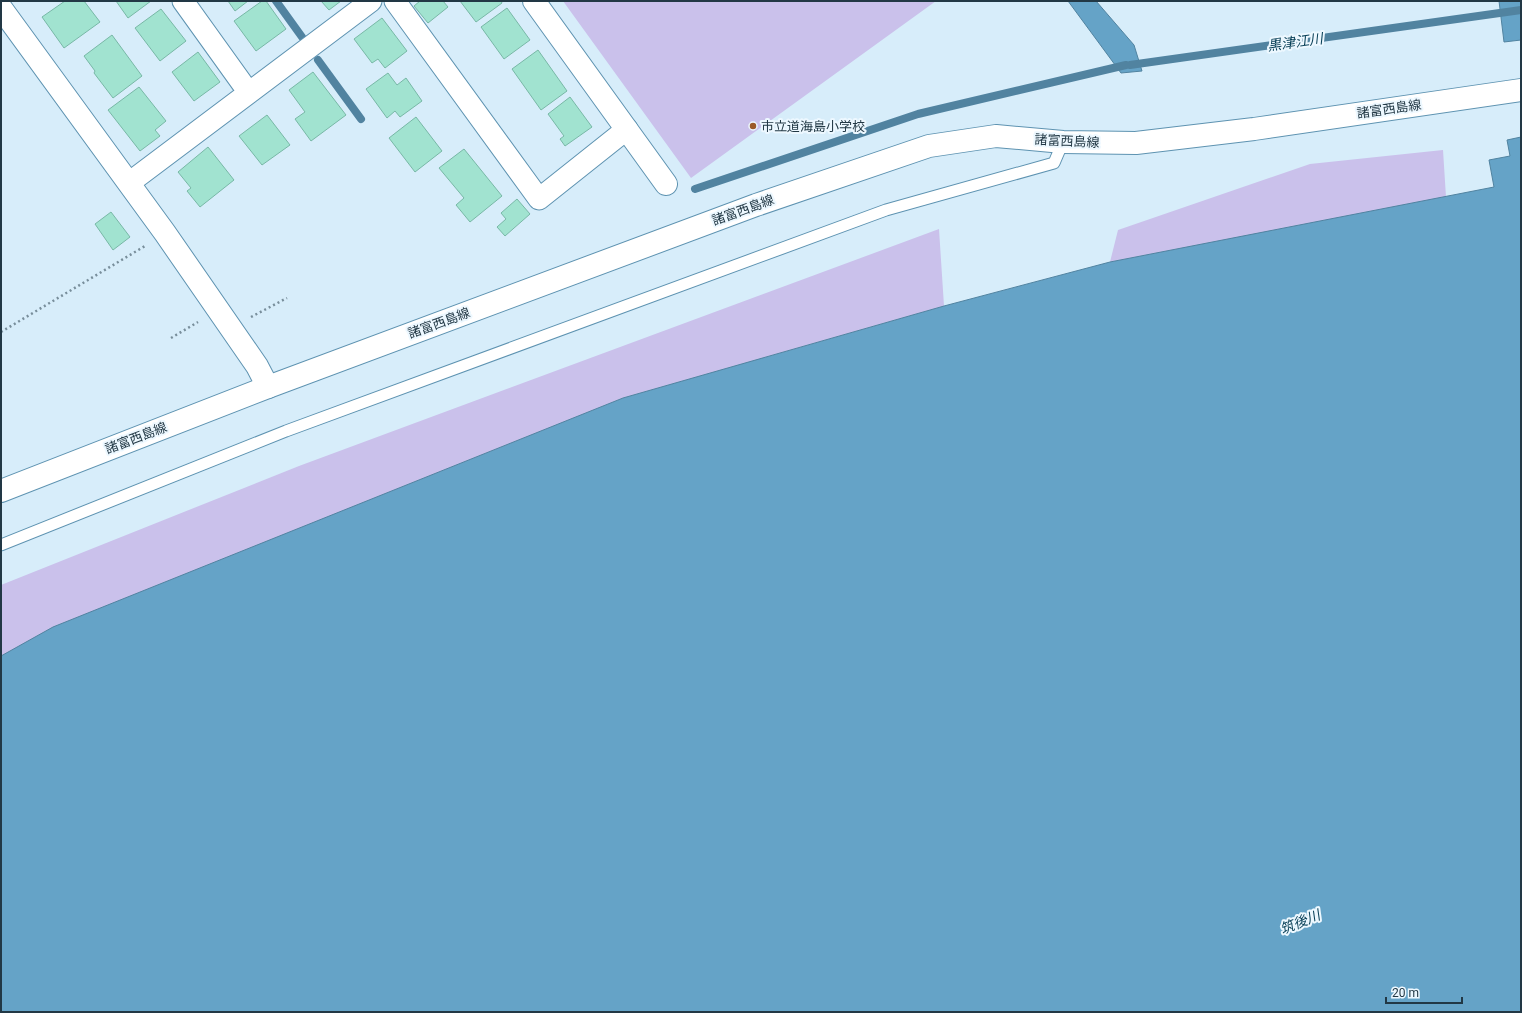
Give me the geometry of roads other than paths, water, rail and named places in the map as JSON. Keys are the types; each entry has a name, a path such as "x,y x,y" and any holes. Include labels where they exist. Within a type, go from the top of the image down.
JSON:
{"main road":[{"path":"534,1 666,184"},
{"path":"1,8 165,233 257,366 268,387"},
{"name":"諸富西島線","path":"1,492 268,387 756,205 929,146 996,136 1063,142 1136,143 1254,129 1521,90"}],"street":[{"path":"183,1 249,92"},
{"path":"129,183 371,1"},
{"path":"394,1 539,199 627,129"}],"lane":[{"path":"1,545 286,431 886,210 1054,163 1063,142"}],"water":[{"path":"1068,1 1096,1 1134,45 1142,71 1121,73"},
{"path":"1499,1 1521,1 1521,40 1504,42"},
{"name":"筑後川","path":"1521,137 1521,1012 1,1012 1,656 53,627 623,398 944,306 1110,262 1494,187 1489,160 1510,156 1507,140"}],"waterway":[{"path":"276,1 302,37"},
{"name":"黒津江川","path":"1130,65 1521,10"},
{"path":"318,60 361,119"},
{"path":"695,189 918,114 1126,65"}],"place":[{"name":"市立道海島小学校","path":"753,126"}]}
